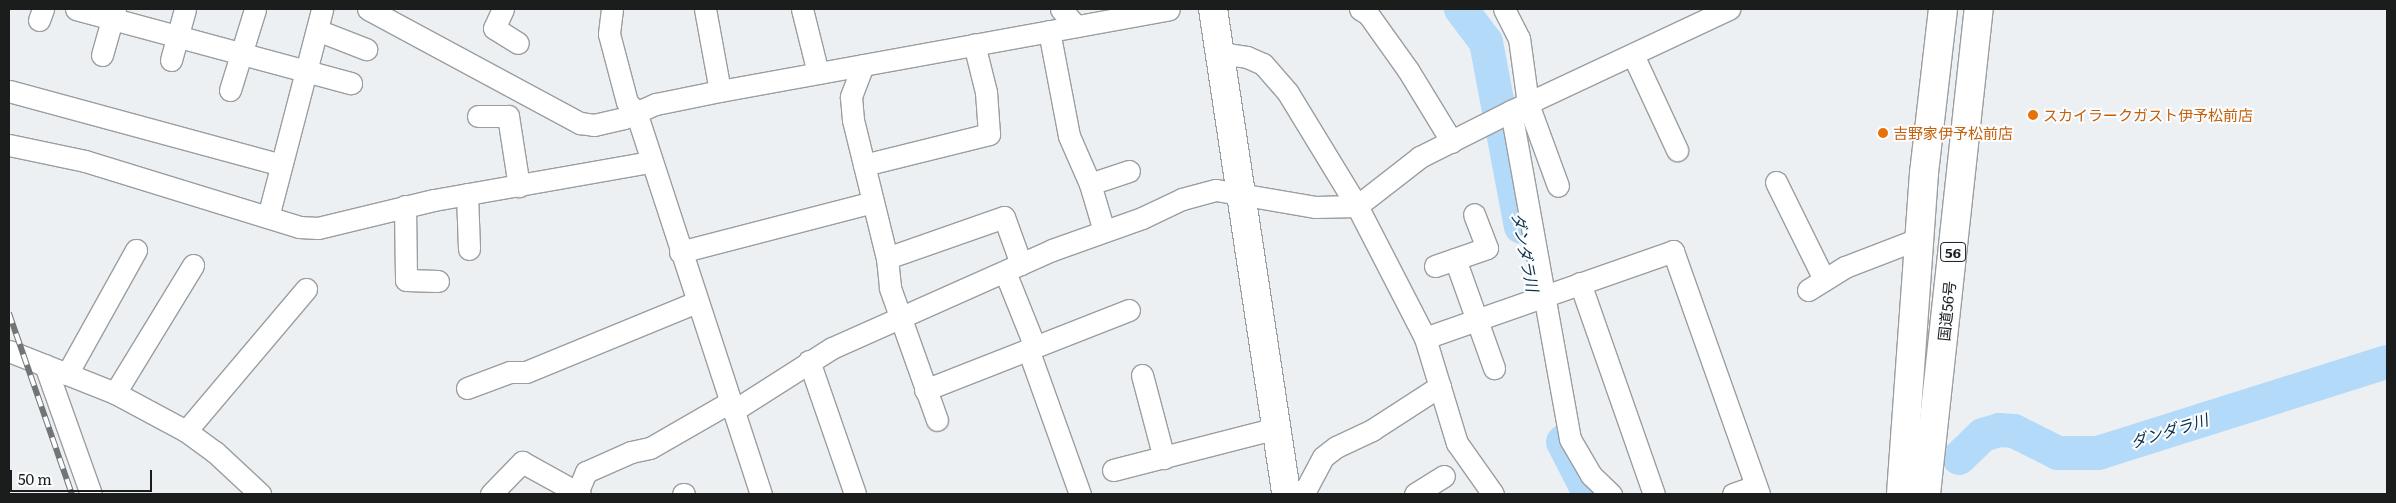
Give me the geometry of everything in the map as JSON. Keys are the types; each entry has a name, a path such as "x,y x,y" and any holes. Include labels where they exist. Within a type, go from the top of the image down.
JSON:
{"main road":[{"path":"1213,9 1286,494"},
{"name":"国道56号","path":"1901,494 1924,173 1943,9"},
{"name":"国道56号","path":"1926,494 1979,9"}],"street":[{"path":"76,9 114,14 178,35 306,69 351,84"},
{"path":"171,60 185,9"},
{"path":"230,90 255,9"},
{"path":"268,217 322,9"},
{"path":"368,9 580,123 609,122 656,104 720,91 1076,26 1131,12 1169,9"},
{"path":"504,9 494,28 518,43"},
{"path":"612,9 609,34 627,102 636,112 650,162 732,407 753,491"},
{"path":"705,9 720,91"},
{"path":"802,9 818,73"},
{"path":"1061,9 1076,26"},
{"path":"1360,9 1368,14 1408,70 1452,142"},
{"path":"1504,9 1519,38 1519,107 1544,296 1570,439 1591,475 1611,494"},
{"path":"491,494 522,462 571,492 586,472 631,452 650,448 732,407 809,361 899,318 1013,268 1202,193 1216,190 1240,196 1314,208 1357,206 1420,157 1519,107 1633,55 1719,11"},
{"path":"102,55 114,14"},
{"path":"317,30 366,49"},
{"path":"1049,31 1069,136 1090,184 1104,231"},
{"path":"864,165 989,134 986,92 974,44"},
{"path":"1219,53 1247,57 1263,64 1277,77 1357,206 1424,338 1440,386 1447,418 1457,443 1493,494"},
{"path":"1633,55 1677,150"},
{"path":"863,64 852,97 853,120 887,258 890,288 899,318 937,420"},
{"path":"9,91 281,165"},
{"path":"1519,107 1558,186"},
{"path":"478,116 508,116 519,186"},
{"path":"9,145 85,161 299,227 318,228 405,206 650,162"},
{"path":"1090,184 1129,171"},
{"path":"1776,182 1816,284 1920,238"},
{"path":"467,194 469,248"},
{"path":"680,252 873,202"},
{"path":"405,206 406,280 438,281"},
{"path":"1435,266 1487,248 1474,214"},
{"path":"887,258 1004,217 1031,348 1073,492"},
{"path":"67,374 136,250"},
{"path":"1424,338 1673,251 1758,490 1733,494"},
{"path":"1455,259 1494,368"},
{"path":"115,393 193,265"},
{"path":"1580,283 1654,494"},
{"path":"186,431 306,289"},
{"path":"467,388 510,372 526,372 697,302"},
{"path":"925,390 1128,310"},
{"path":"9,351 115,393 186,431 260,494"},
{"path":"809,361 855,494"},
{"path":"45,365 91,494"},
{"path":"1143,375 1164,458"},
{"path":"1298,494 1306,489 1323,457 1336,447 1372,430 1440,386"},
{"path":"1113,470 1276,428"},
{"path":"1414,494 1444,476"}],"waterway":[{"name":"ダンダラ川","path":"1461,9 1486,42 1521,227"},
{"name":"ダンダラ川","path":"1959,458 1983,435 1999,430 2014,431 2058,453 2098,453 2387,362"},
{"name":"ダンダラ川","path":"1563,442 1586,487 1594,494"}],"railway":[{"path":"9,313 72,494"}],"place":[{"name":"スカイラークガスト伊予松前店","path":"2033,115"},
{"name":"吉野家伊予松前店","path":"1883,133"}]}
